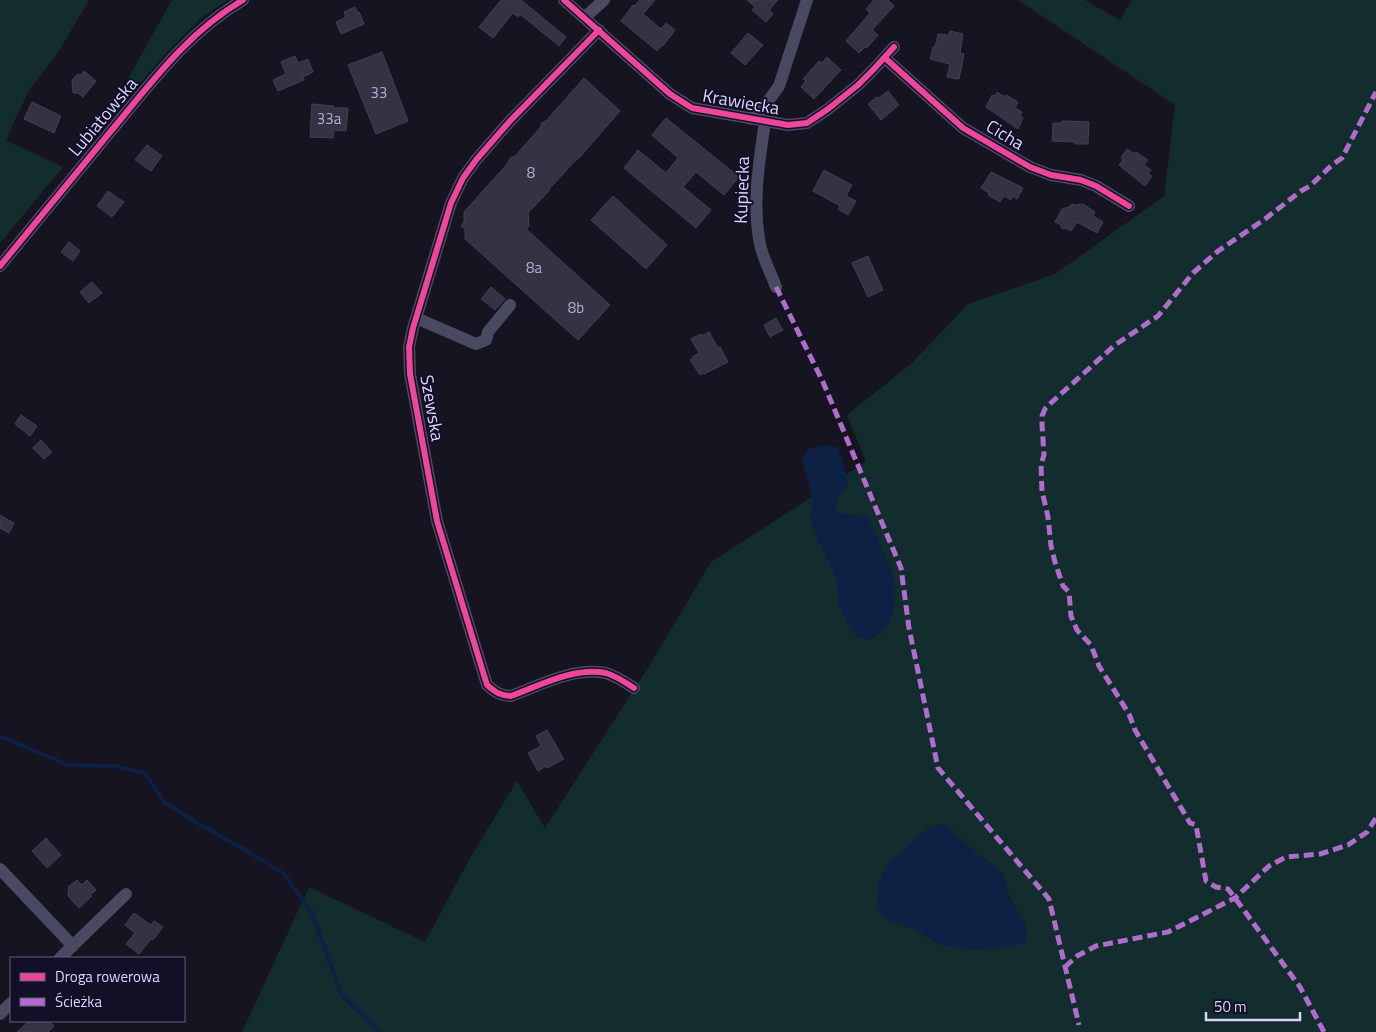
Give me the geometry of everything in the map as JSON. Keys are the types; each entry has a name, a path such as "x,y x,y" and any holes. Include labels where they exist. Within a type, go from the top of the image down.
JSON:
{"street":[{"name":"Lubiatowska","path":"0,266 150,83 178,52 210,22 243,0"},
{"name":"Krawiecka","path":"564,0 682,103 692,108 765,122 788,125 807,123 858,85 894,47"},
{"path":"584,18 604,0"},
{"path":"751,119 766,104 778,86 807,0"},
{"name":"Szewska","path":"599,30 510,121 463,178 437,246 416,318 409,347 410,374 443,542 487,685 504,696 511,696 569,674 588,672 607,674 634,688"},
{"name":"Cicha","path":"885,58 963,128 1030,167 1051,175 1080,180 1096,186 1129,206"},
{"name":"Kupiecka","path":"765,122 758,168 757,222 761,246 776,287"},
{"path":"416,318 476,344 486,340 488,332 510,305"},
{"path":"0,869 73,946"},
{"path":"61,957 126,894"},
{"path":"0,1014 10,1004"}],"green space":[{"path":"0,0 89,0 59,51 28,92 6,140 63,167 0,243"},
{"path":"172,0 228,0 200,19 169,50 137,87 126,82"},
{"path":"1018,0 1085,0 1120,20 1132,0 1376,0 1376,1032 242,1032 309,887 425,942 470,858 517,781 545,828 651,663 711,562 866,462 847,415 912,363 968,304 1055,274 1164,196 1175,105"}],"water":[{"path":"824,445 837,447 846,473 847,489 837,497 836,509 840,513 865,516 869,520 892,574 895,593 890,622 883,631 868,640 856,636 846,620 839,604 836,577 815,534 810,518 813,500 802,459 808,449"},
{"path":"946,824 976,853 994,864 1001,872 1010,897 1027,930 1024,942 1018,946 970,949 942,945 916,930 884,917 880,912 877,898 878,889 886,866 923,832"}],"building":[{"path":"501,0 521,0 566,37 559,46 520,14 518,17 513,13 493,38 479,27"},
{"path":"640,0 655,0 643,14 661,29 666,23 675,30 657,51 621,21 633,5"},
{"path":"747,0 778,0 769,10 773,14 766,22 752,10 755,7"},
{"path":"874,0 888,0 894,6 872,30 878,35 867,48 865,47 859,53 846,41 870,13 866,9"},
{"path":"355,7 364,24 341,34 336,22 346,17 344,12"},
{"path":"950,31 963,34 960,53 964,54 959,79 947,77 950,64 930,59 938,34 949,35"},
{"path":"748,33 763,45 745,65 731,53"},
{"path":"382,52 408,121 376,134 348,65"},
{"path":"295,56 298,63 308,59 313,72 303,77 304,80 278,91 273,80 286,74 281,62"},
{"path":"827,57 841,70 814,99 801,87 806,81 803,79 819,61 822,63"},
{"path":"84,71 96,81 83,97 78,93 73,93 72,80 78,74 80,76"},
{"path":"584,78 620,111 528,213 529,226 526,229 610,305 578,340 465,239 465,229 461,226 464,222 464,212 508,163 510,158 515,156 540,128 542,123 546,121"},
{"path":"888,91 899,105 881,120 868,104"},
{"path":"997,92 1018,102 1015,108 1022,112 1020,116 1023,118 1018,129 986,107 992,95 995,96"},
{"path":"32,102 61,116 54,133 24,119"},
{"path":"312,104 334,106 334,108 348,108 346,131 334,130 333,138 310,137"},
{"path":"666,118 739,177 724,195 696,172 683,187 711,210 696,228 624,168 638,150 666,173 678,158 652,135"},
{"path":"1062,121 1089,122 1088,144 1052,141 1053,123 1062,123"},
{"path":"147,145 162,156 151,171 135,160"},
{"path":"1127,149 1135,154 1136,152 1148,160 1144,165 1151,170 1148,174 1152,176 1145,186 1119,165"},
{"path":"824,170 852,185 846,196 856,201 848,215 838,209 840,206 813,191"},
{"path":"991,172 1023,188 1017,199 1013,196 1011,200 1004,196 1000,202 981,188"},
{"path":"108,191 124,202 112,217 97,206"},
{"path":"613,196 667,245 646,269 591,220"},
{"path":"1072,204 1083,204 1095,212 1093,216 1103,222 1097,233 1077,222 1071,231 1066,228 1062,229 1061,225 1055,222 1062,209"},
{"path":"69,242 80,251 73,261 61,252"},
{"path":"868,256 883,290 868,297 852,263"},
{"path":"92,282 102,293 89,303 80,292"},
{"path":"491,287 505,299 495,310 481,299"},
{"path":"776,318 783,330 770,337 764,325"},
{"path":"709,332 728,362 700,375 690,360 699,353 691,339"},
{"path":"21,415 37,426 30,436 15,424"},
{"path":"41,440 52,452 44,459 33,448"},
{"path":"0,515 14,523 9,533 0,528"},
{"path":"547,730 564,759 538,771 528,753 541,746 536,736"},
{"path":"46,838 61,855 47,868 32,851"},
{"path":"77,880 82,885 87,880 96,890 79,908 68,896 69,886"},
{"path":"134,913 151,925 154,921 163,927 139,954 126,944 135,933 125,925"},
{"path":"28,1022 50,1022 54,1026 48,1032 17,1032"}],"waterway":[{"path":"0,736 68,765 114,766 145,773 164,802 284,874 313,915 341,994 379,1032"}],"marked path":[{"path":"1324,1032 1300,987 1228,889 1216,887 1206,881 1196,825 1190,823 1135,730 1129,714 1099,666 1091,645 1077,630 1071,616 1069,592 1063,586 1055,562 1042,491 1041,464 1044,455 1042,416 1045,409 1052,402 1115,345 1158,316 1193,273 1218,251 1310,186 1342,158 1376,92"},
{"path":"776,287 823,382 901,568 909,628 938,768 1049,899 1079,1025"},
{"path":"1065,967 1077,956 1096,946 1168,932 1235,898 1269,866 1286,857 1320,854 1348,845 1367,832 1376,818"}],"cycle path":[{"path":"0,266 171,60 205,27 243,0"},
{"path":"564,0 670,94 692,108 788,125 807,123 828,109 858,85 894,47"},
{"path":"599,30 510,121 463,178 451,203 413,328 409,347 410,374 437,521 487,685 498,693 511,696 557,678 594,672 610,674 634,688"},
{"path":"885,58 963,128 1030,167 1051,175 1081,180 1096,186 1129,206"}]}
